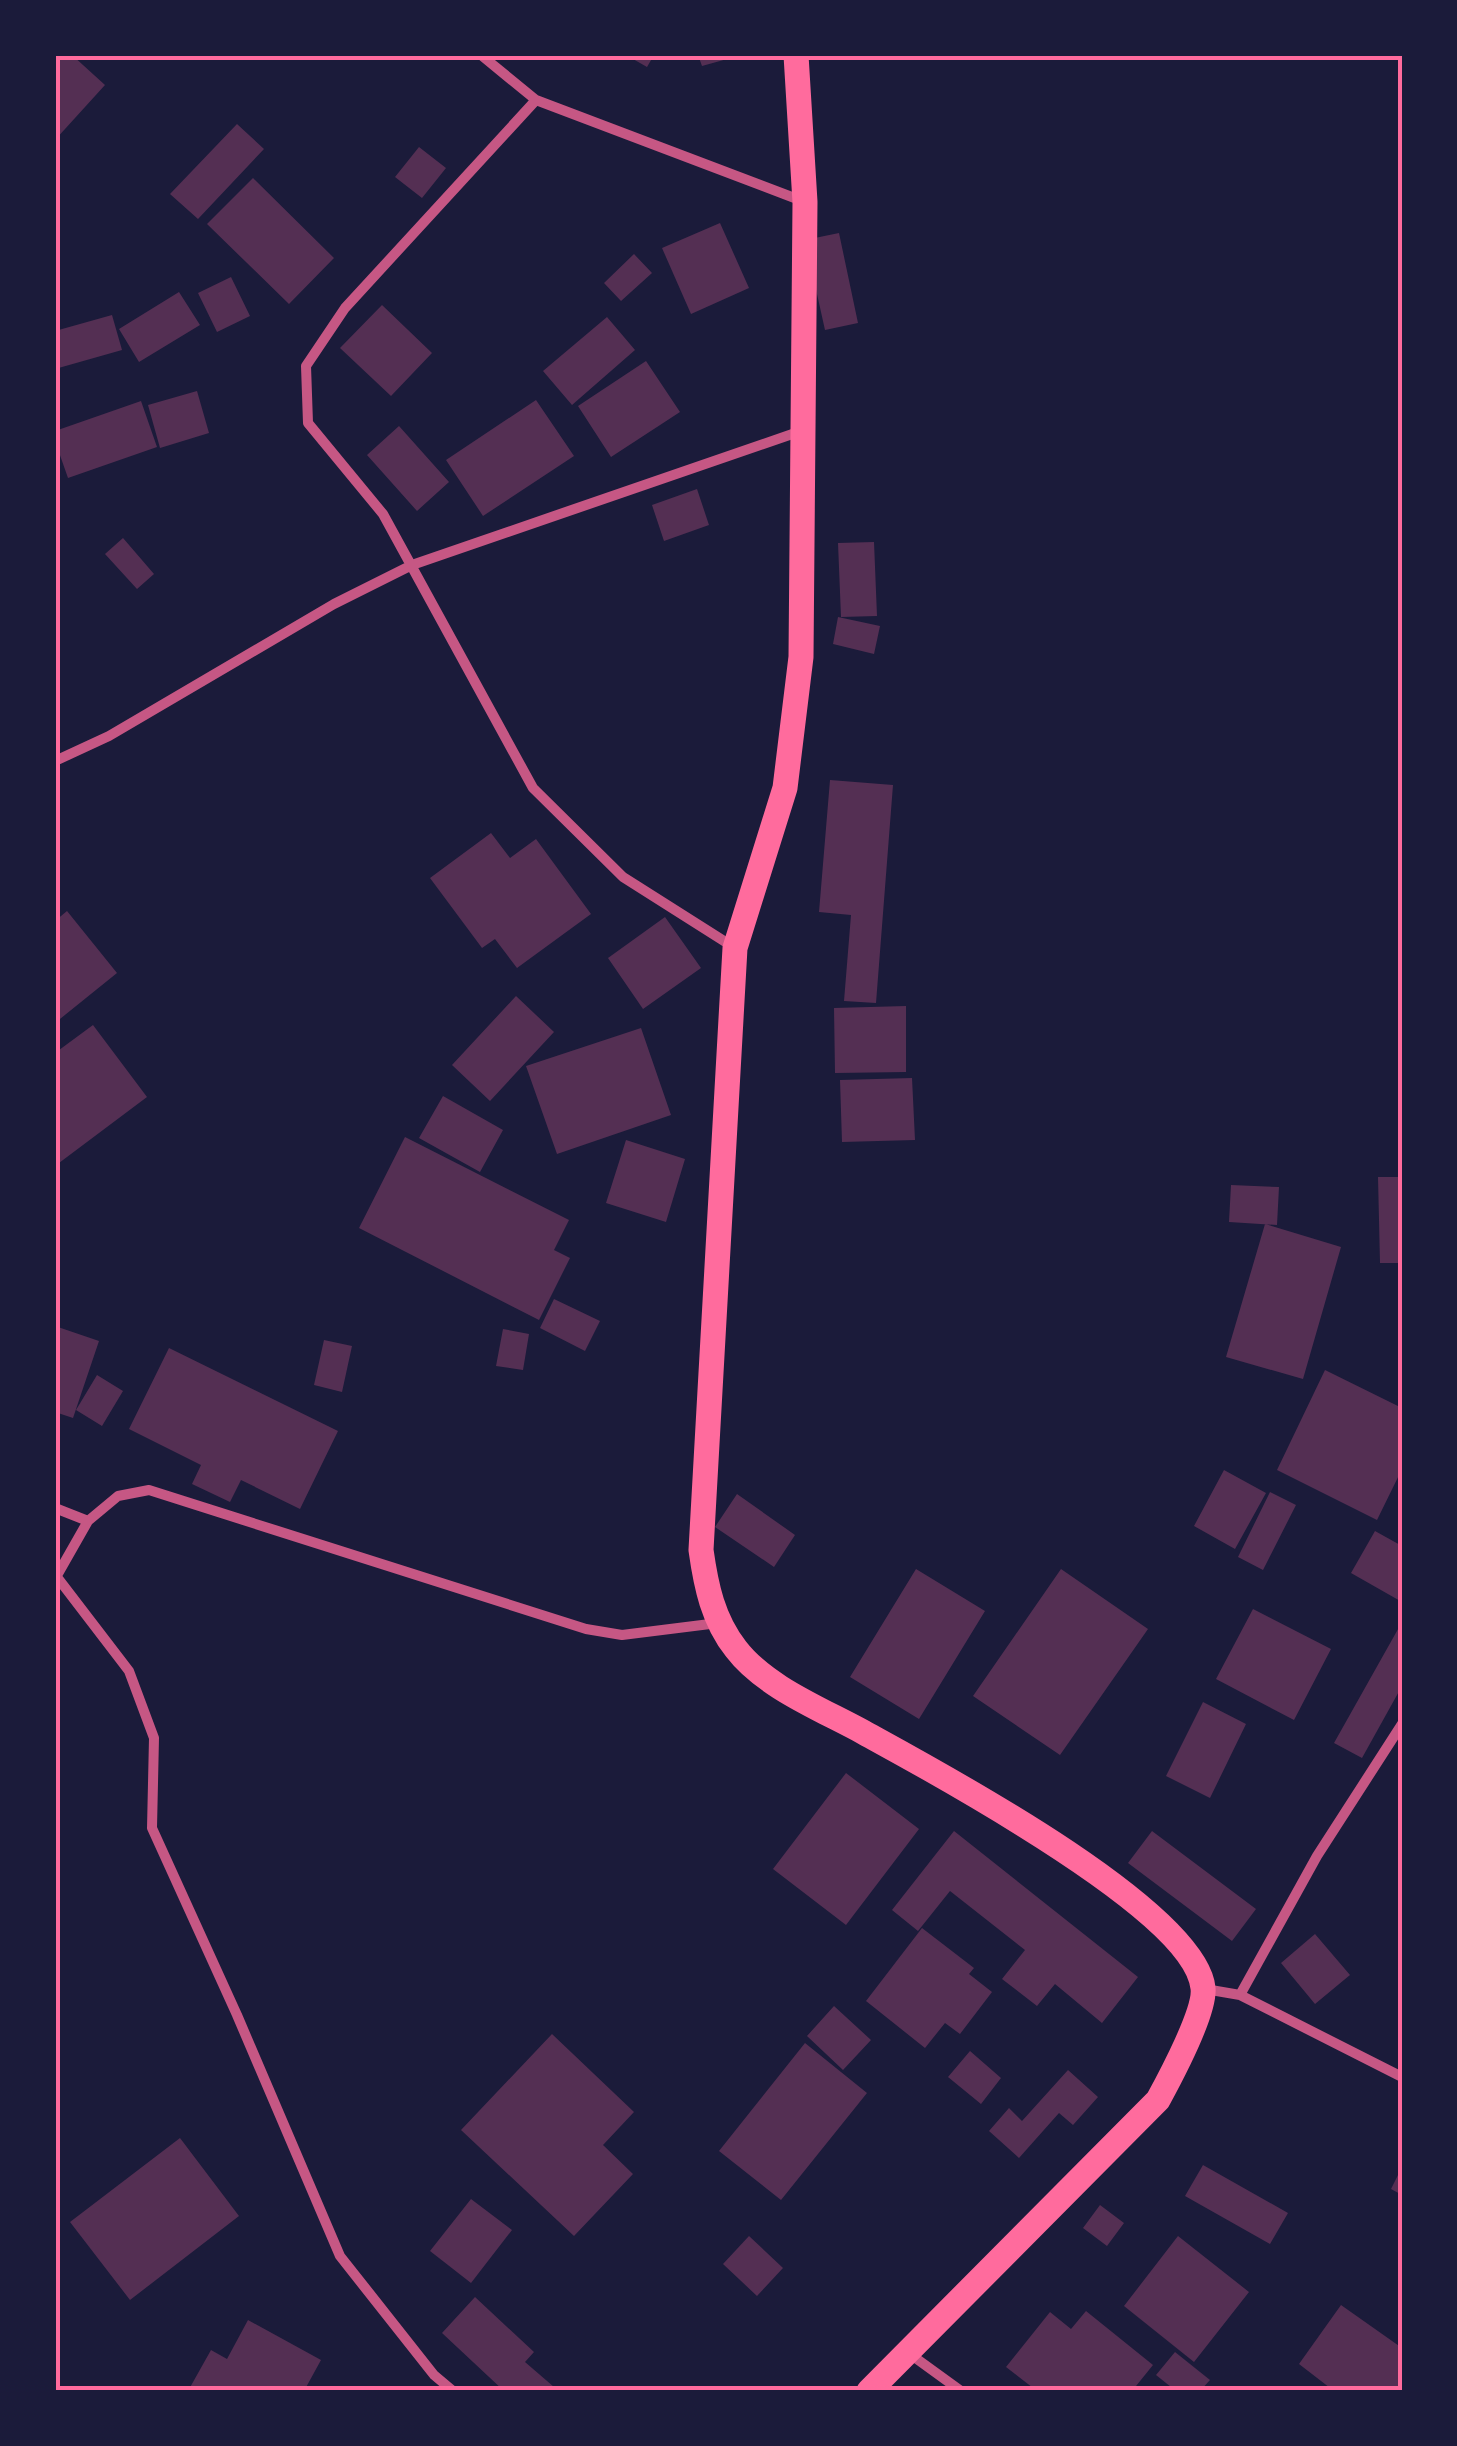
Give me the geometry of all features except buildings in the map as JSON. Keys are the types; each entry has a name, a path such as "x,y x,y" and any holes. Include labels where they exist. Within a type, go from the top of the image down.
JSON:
{"main road":[{"path":"796,55 804,202 801,657 785,788 735,948 701,1550 706,1589 737,1652 769,1679 954,1783 1065,1852 1163,1925 1191,1959 1204,1989 1186,2048 1158,2100 868,2391"}],"street":[{"path":"481,55 536,100 804,202"},
{"path":"536,100 345,308 306,366 308,422 383,514 533,788 624,877 735,948"},
{"path":"55,761 109,736 334,604 412,565 803,430"},
{"path":"452,2391 434,2376 340,2256 237,2014 152,1828 154,1738 129,1671 56,1578 88,1521 118,1496 149,1490 586,1628 622,1635 719,1622"},
{"path":"55,1508 88,1521"},
{"path":"1240,1995 1317,1856 1402,1724"},
{"path":"1204,1989 1240,1995 1402,2078"},
{"path":"909,2353 962,2391"}]}
